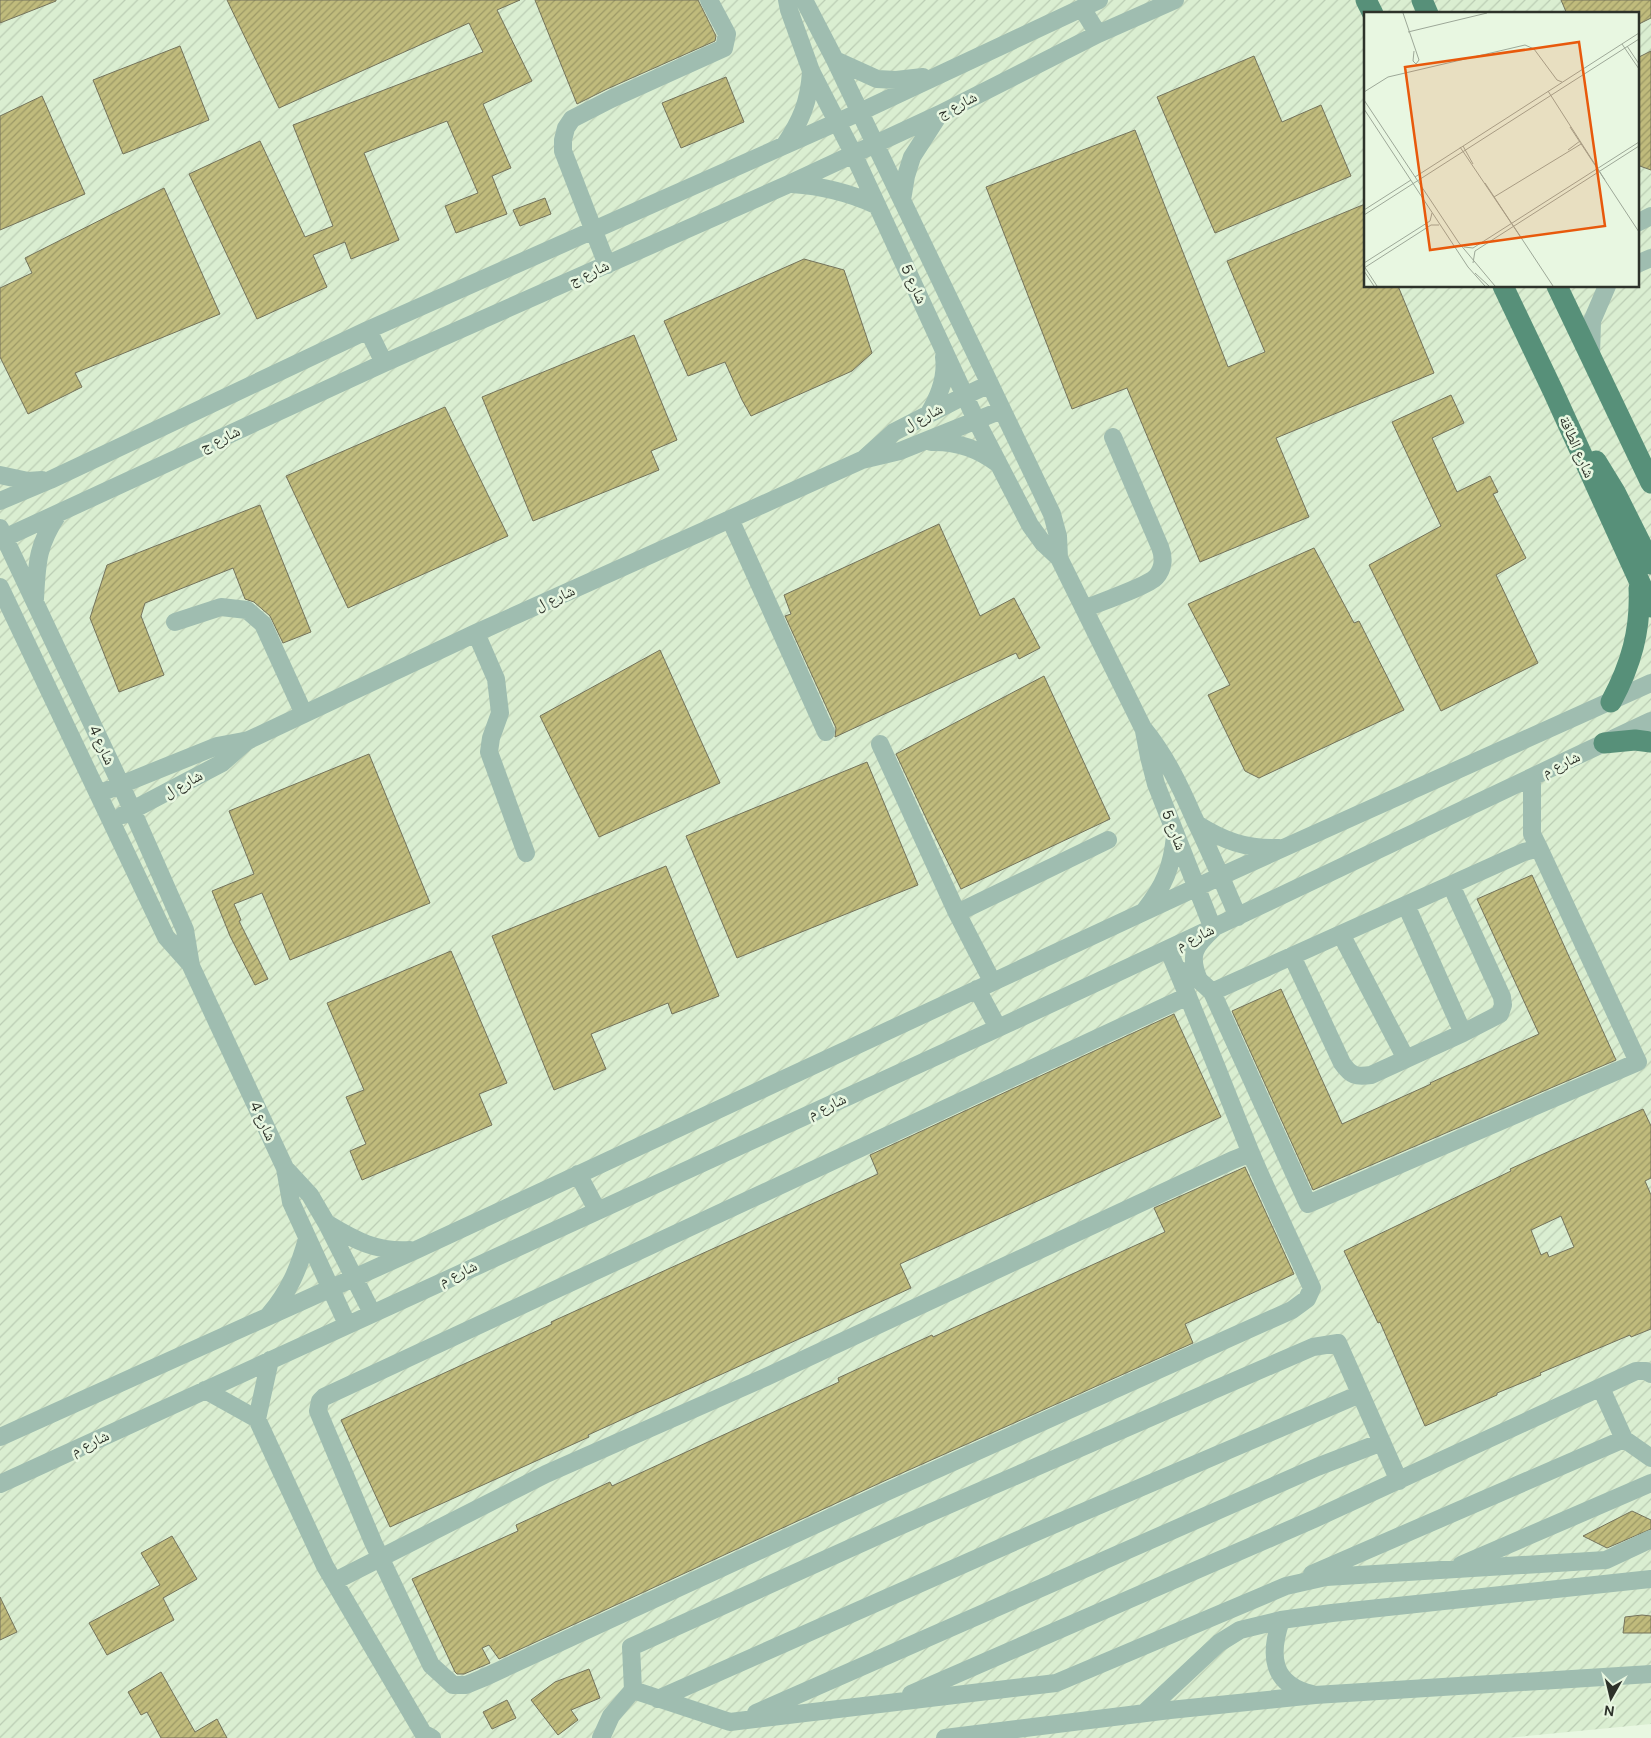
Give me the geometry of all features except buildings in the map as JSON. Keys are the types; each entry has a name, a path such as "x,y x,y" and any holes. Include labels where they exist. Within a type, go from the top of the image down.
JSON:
{"main road":[{"path":"1366,0 1372,12"},
{"path":"1422,0 1427,12"},
{"name":"شارع الطاقة","path":"1504,288 1651,607"},
{"path":"1558,288 1651,483"},
{"path":"1552,391 1615,492 1651,564"},
{"path":"1611,702 1621,684 1635,645 1639,624 1639,583"},
{"path":"1604,743 1635,740 1651,742"}],"street":[{"path":"607,265 563,151 566,128 572,119 724,48 727,34 709,0"},
{"name":"شارع 5","path":"787,0 811,71 853,153 941,342 964,396 1030,525 1043,543 1059,558 1143,728 1167,762 1221,876 1238,917"},
{"name":"شارع 5","path":"804,0 835,60 1052,514 1058,536 1059,558"},
{"path":"0,501 50,480 368,330 837,123 1099,0"},
{"name":"شارع ج","path":"2,535 58,514 384,363 788,184 940,114 1098,34 1175,0"},
{"path":"1353,0 1364,12"},
{"path":"1082,8 1098,34"},
{"path":"835,60 877,79 896,80 936,76"},
{"path":"784,146 796,130 804,111 809,92 811,71"},
{"path":"902,200 906,176 912,157 940,114"},
{"path":"788,184 818,186 841,191 876,204"},
{"path":"1638,222 1651,216"},
{"path":"1638,264 1651,258"},
{"path":"1591,357 1592,321 1606,288"},
{"path":"368,330 384,363"},
{"path":"928,415 938,398 944,380 944,360 941,342"},
{"name":"شارع ل","path":"862,460 894,432 990,384"},
{"name":"شارع ل","path":"98,794 217,746 249,740 476,633 862,460 900,451 1002,410"},
{"path":"1084,609 1146,584 1156,577 1162,566 1163,559 1160,547 1113,437"},
{"path":"925,442 945,441 965,445 983,453 999,464"},
{"path":"0,475 28,480 50,480"},
{"path":"35,602 38,553 46,533 58,514"},
{"path":"730,519 826,732"},
{"name":"شارع 4","path":"2,535 121,785 185,930 191,966 285,1168 291,1202 347,1324"},
{"name":"شارع 4","path":"0,587 166,937 191,966"},
{"path":"175,622 221,607 247,610 263,624 304,714"},
{"path":"476,633 496,679 500,713 491,738 489,752 526,853"},
{"path":"0,1437 416,1250 1221,876 1651,683"},
{"name":"شارع م","path":"0,1484 998,1028 1651,722"},
{"name":"شارع 5","path":"1143,728 1152,771 1213,928"},
{"name":"شارع ل","path":"111,820 132,811 222,763 249,740"},
{"path":"880,744 957,913 998,1028"},
{"path":"1177,970 1186,971 1212,992 1308,1204 1638,1062 1532,834 1532,777"},
{"path":"1197,824 1217,836 1238,844 1261,848 1284,848"},
{"path":"1142,914 1156,896 1167,877 1173,855 1175,834"},
{"path":"957,913 1108,840"},
{"path":"1212,992 1524,852 1539,848"},
{"path":"1292,956 1342,1063 1348,1072 1358,1076 1371,1075 1500,1014 1503,1005 1502,997 1450,885"},
{"path":"1406,905 1462,1033"},
{"path":"1199,980 1195,972 1195,950 1197,945 1213,928"},
{"path":"1341,934 1406,1059"},
{"path":"1168,949 1188,996 1251,1153 1312,1288 1307,1299 1292,1310 886,1492 483,1678 466,1684 453,1685 431,1665 377,1549 318,1411 320,1400 324,1396 1188,996"},
{"path":"335,1581 377,1549 766,1377 1251,1153"},
{"name":"شارع 4","path":"285,1168 310,1195 327,1224 372,1313"},
{"path":"578,1174 597,1210"},
{"path":"327,1224 360,1243 397,1251 416,1250"},
{"path":"266,1318 288,1290 296,1274 307,1238"},
{"path":"601,1738 611,1716 633,1690 631,1647 904,1524 1313,1348 1338,1343 1399,1481"},
{"path":"257,1419 270,1360"},
{"path":"893,1701 1399,1481 1636,1371 1646,1371 1651,1374"},
{"path":"1601,1388 1624,1438 1651,1458"},
{"path":"204,1390 257,1419 325,1566 423,1732 432,1738"},
{"path":"658,1699 1041,1530 1360,1394"},
{"path":"633,1690 730,1722 1056,1683 1286,1586 1624,1438"},
{"path":"738,1721 1317,1467 1382,1442"},
{"path":"1447,1571 1651,1483"},
{"path":"1286,1586 1326,1577 1606,1560 1651,1539"},
{"path":"1144,1713 1219,1643 1240,1630 1281,1620 1332,1613 1651,1579"},
{"path":"1281,1620 1275,1637 1273,1653 1277,1668 1286,1682 1299,1691 1315,1695"},
{"path":"945,1738 1144,1713 1315,1695 1651,1674"}],"shaded area":[{"path":"0,0 1651,0 1651,1724 1507,1738 0,1738"}]}
